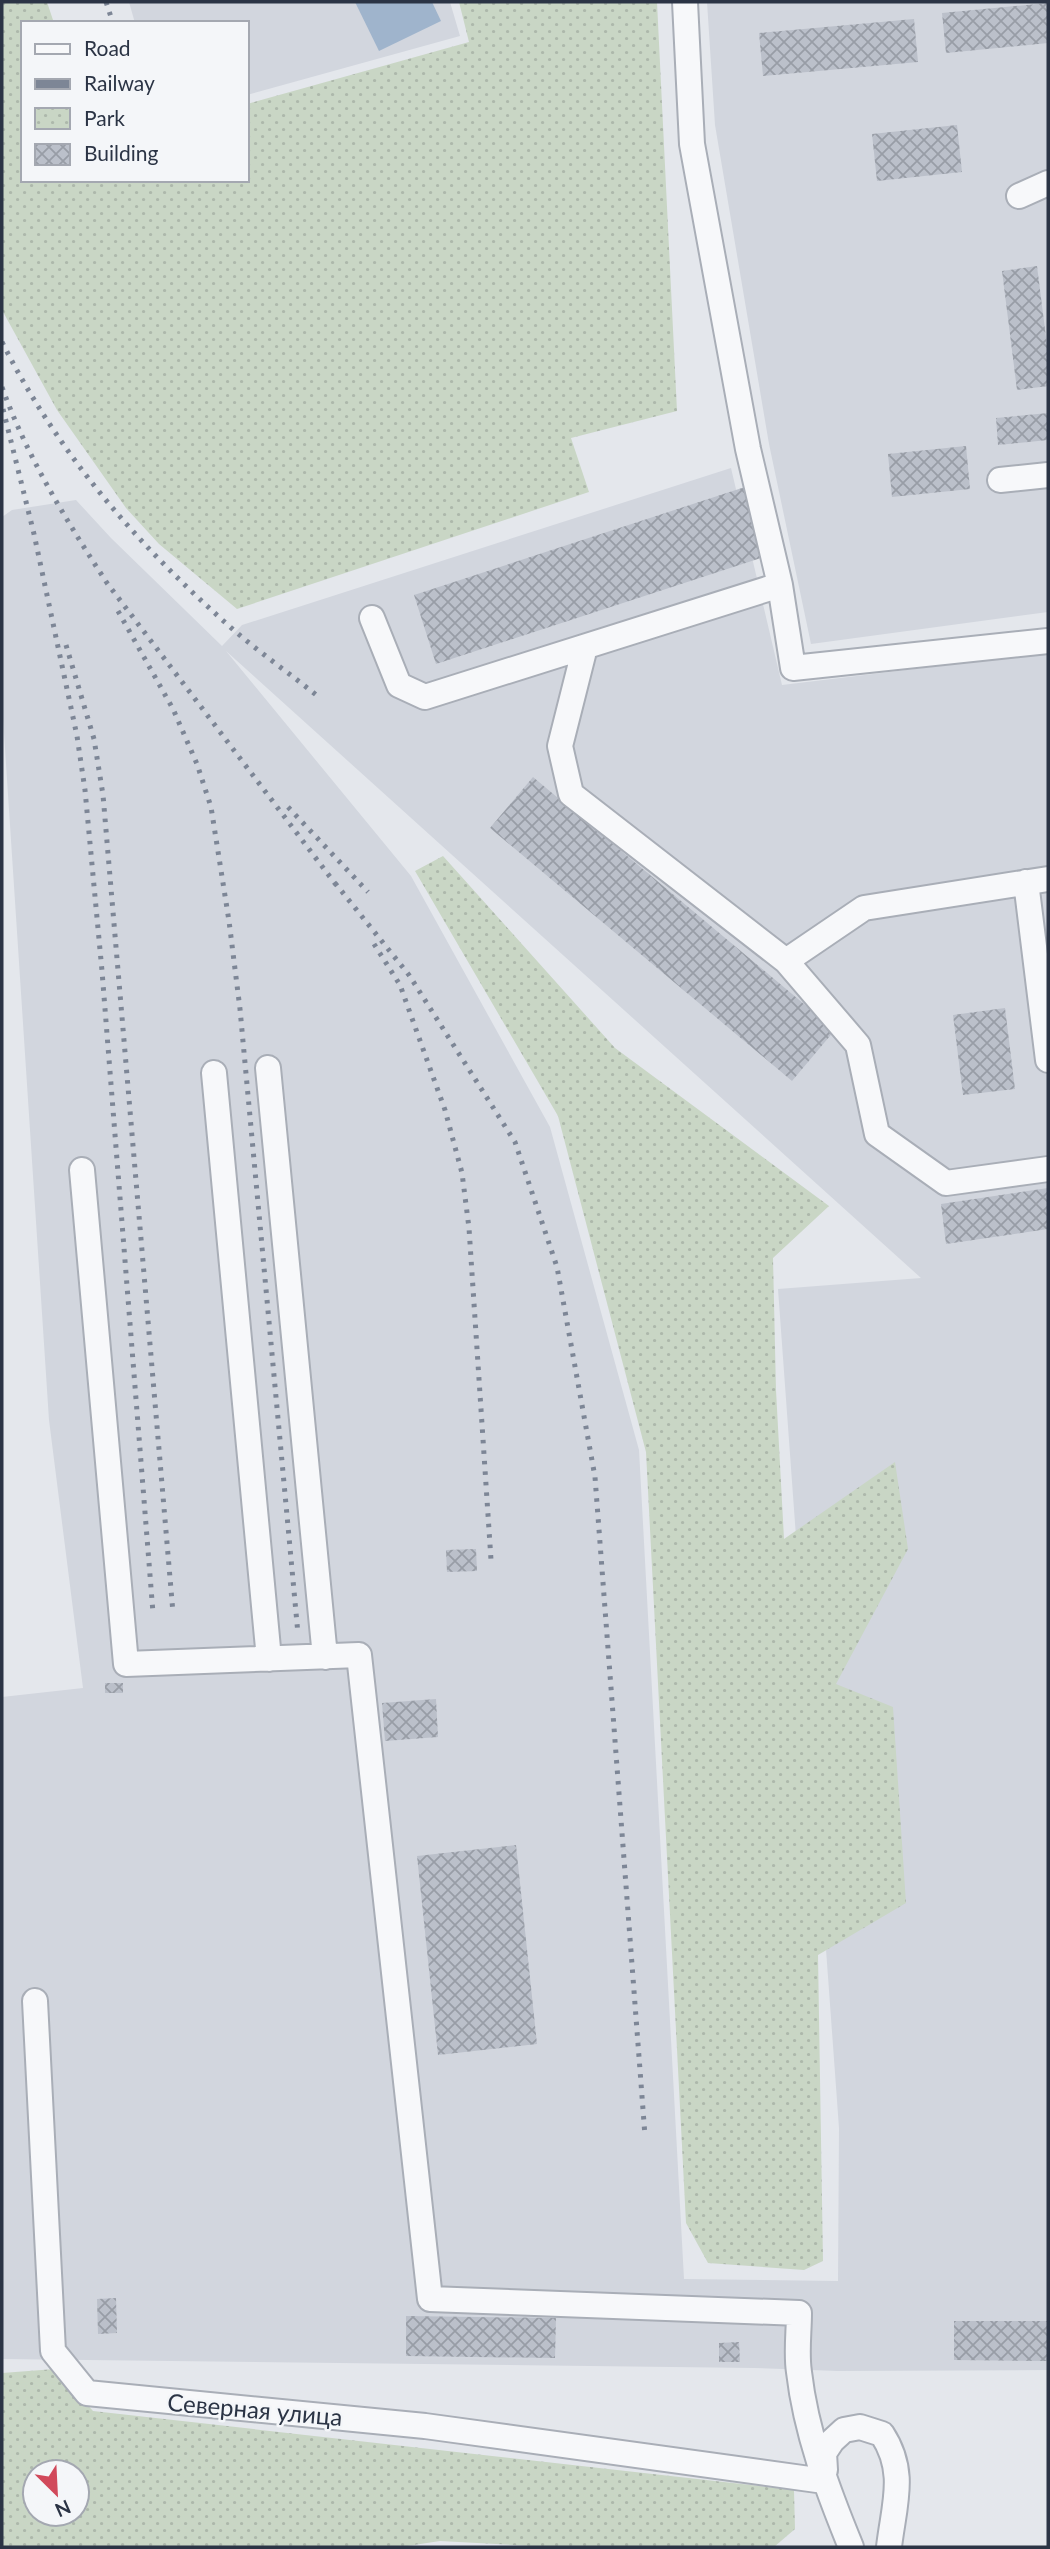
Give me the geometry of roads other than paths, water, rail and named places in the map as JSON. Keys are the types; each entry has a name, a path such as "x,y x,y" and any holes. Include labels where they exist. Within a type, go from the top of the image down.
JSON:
{"street":[{"path":"685,2 692,144 748,449 780,585 793,668 1048,641"},
{"path":"1019,196 1048,183"},
{"path":"1000,480 1048,475"},
{"path":"372,618 399,685 425,697 780,585"},
{"path":"585,648 560,746 571,794 786,961 858,1045 877,1134 946,1182 1048,1169"},
{"path":"786,961 864,908 1037,881 1048,1060"},
{"path":"268,1068 325,1657"},
{"path":"214,1073 269,1659"},
{"path":"82,1170 126,1664 359,1655 430,2300 799,2313 798,2370 805,2406 824,2481 851,2547"},
{"name":"Северная улица","path":"35,2001 53,2351 88,2393 425,2426 824,2481"},
{"path":"824,2481 824,2454 832,2441 844,2430 860,2427 881,2434 891,2448 897,2472 890,2547"}],"water":[{"path":"355,2 432,2 441,21 379,51"}],"railway":[{"path":"106,2 112,21"},
{"path":"2,342 25,384 76,462 135,534 236,632 320,698"},
{"path":"2,387 48,488 107,583 340,890"},
{"path":"3,409 34,534 77,736 85,790 153,1613"},
{"path":"118,611 173,709 197,764 211,807 240,1009 298,1634"},
{"path":"66,645 94,739 103,795 173,1613"},
{"path":"288,807 368,892"},
{"path":"335,883 409,975 515,1142 557,1267 595,1477 645,2136"},
{"path":"374,944 400,985 445,1110 462,1173 469,1228 491,1560"}]}
